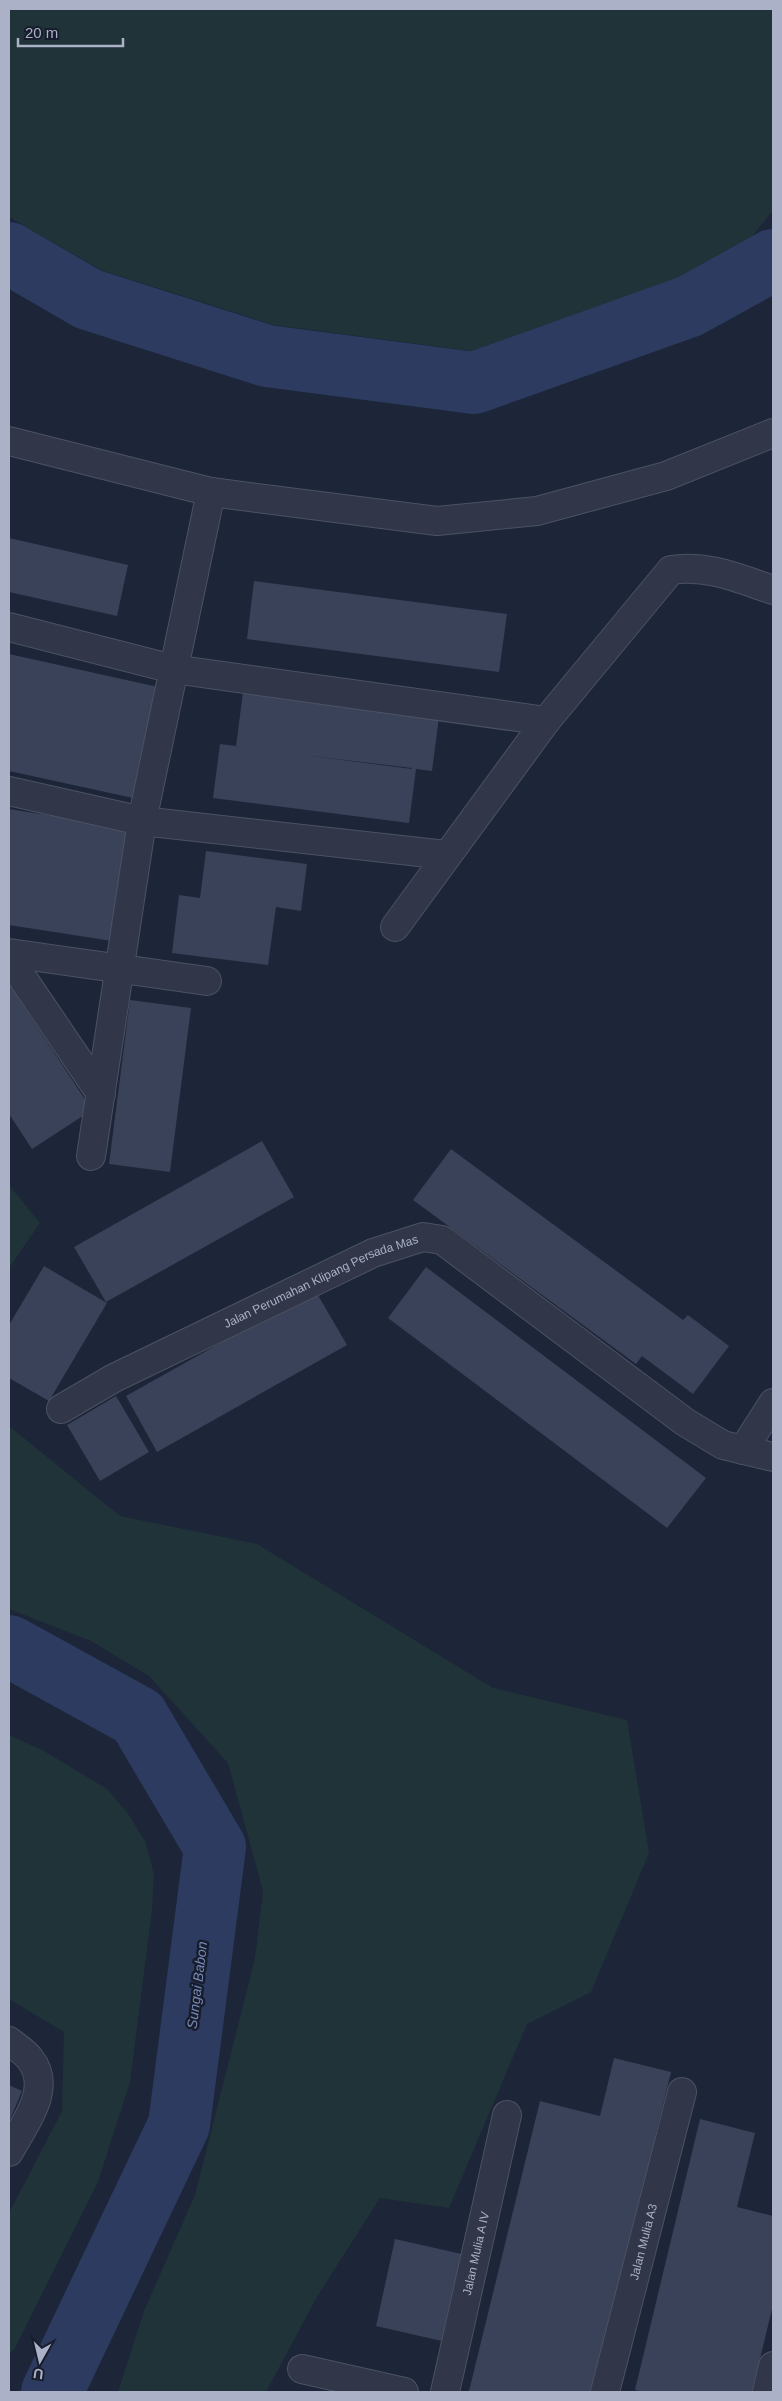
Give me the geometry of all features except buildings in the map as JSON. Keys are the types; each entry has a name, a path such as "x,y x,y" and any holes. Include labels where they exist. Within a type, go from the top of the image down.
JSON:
{"street":[{"path":"9,441 211,492 437,521 537,511 666,476 773,433"},
{"path":"91,1156 142,821 211,492"},
{"path":"395,927 546,721 671,570 688,567 712,570 773,590"},
{"path":"9,626 173,669 546,721"},
{"path":"9,791 142,821 446,855"},
{"path":"9,953 207,981"},
{"path":"9,958 101,1094"},
{"name":"Jalan Perumahan Klipang Persada Mas","path":"61,1410 114,1378 373,1253 423,1237 442,1240 685,1422 723,1445 773,1457"},
{"path":"743,1450 773,1403"},
{"path":"9,2041 30,2058 39,2076 40,2094 9,2152"},
{"name":"Jalan Mulia A3","path":"605,2392 682,2092"},
{"name":"Jalan Mulia A IV","path":"445,2392 508,2115"},
{"path":"767,2392 773,2366"},
{"path":"302,2370 404,2392"}],"shaded area":[{"path":"9,9 773,9 773,210 752,237 677,278 471,351 274,325 101,270 9,217"},
{"path":"9,1185 40,1223 9,1268"},
{"path":"9,1426 120,1516 257,1544 493,1688 627,1720 649,1853 591,1992 527,2024 449,2208 380,2198 317,2297 266,2392 118,2392 144,2311 195,2195 255,1958 263,1891 228,1763 149,1676 91,1641 9,1609"},
{"path":"9,1735 44,1751 107,1789 129,1815 146,1843 154,1875 152,1910 130,2082 98,2182 15,2348 9,2355 9,2213 62,2111 64,2032 9,1999"}],"waterway":[{"path":"9,253 88,299 267,356 474,383 690,306 773,260"},
{"name":"Sungai Babon","path":"9,1646 138,1717 215,1847 179,2125 52,2392"}]}
